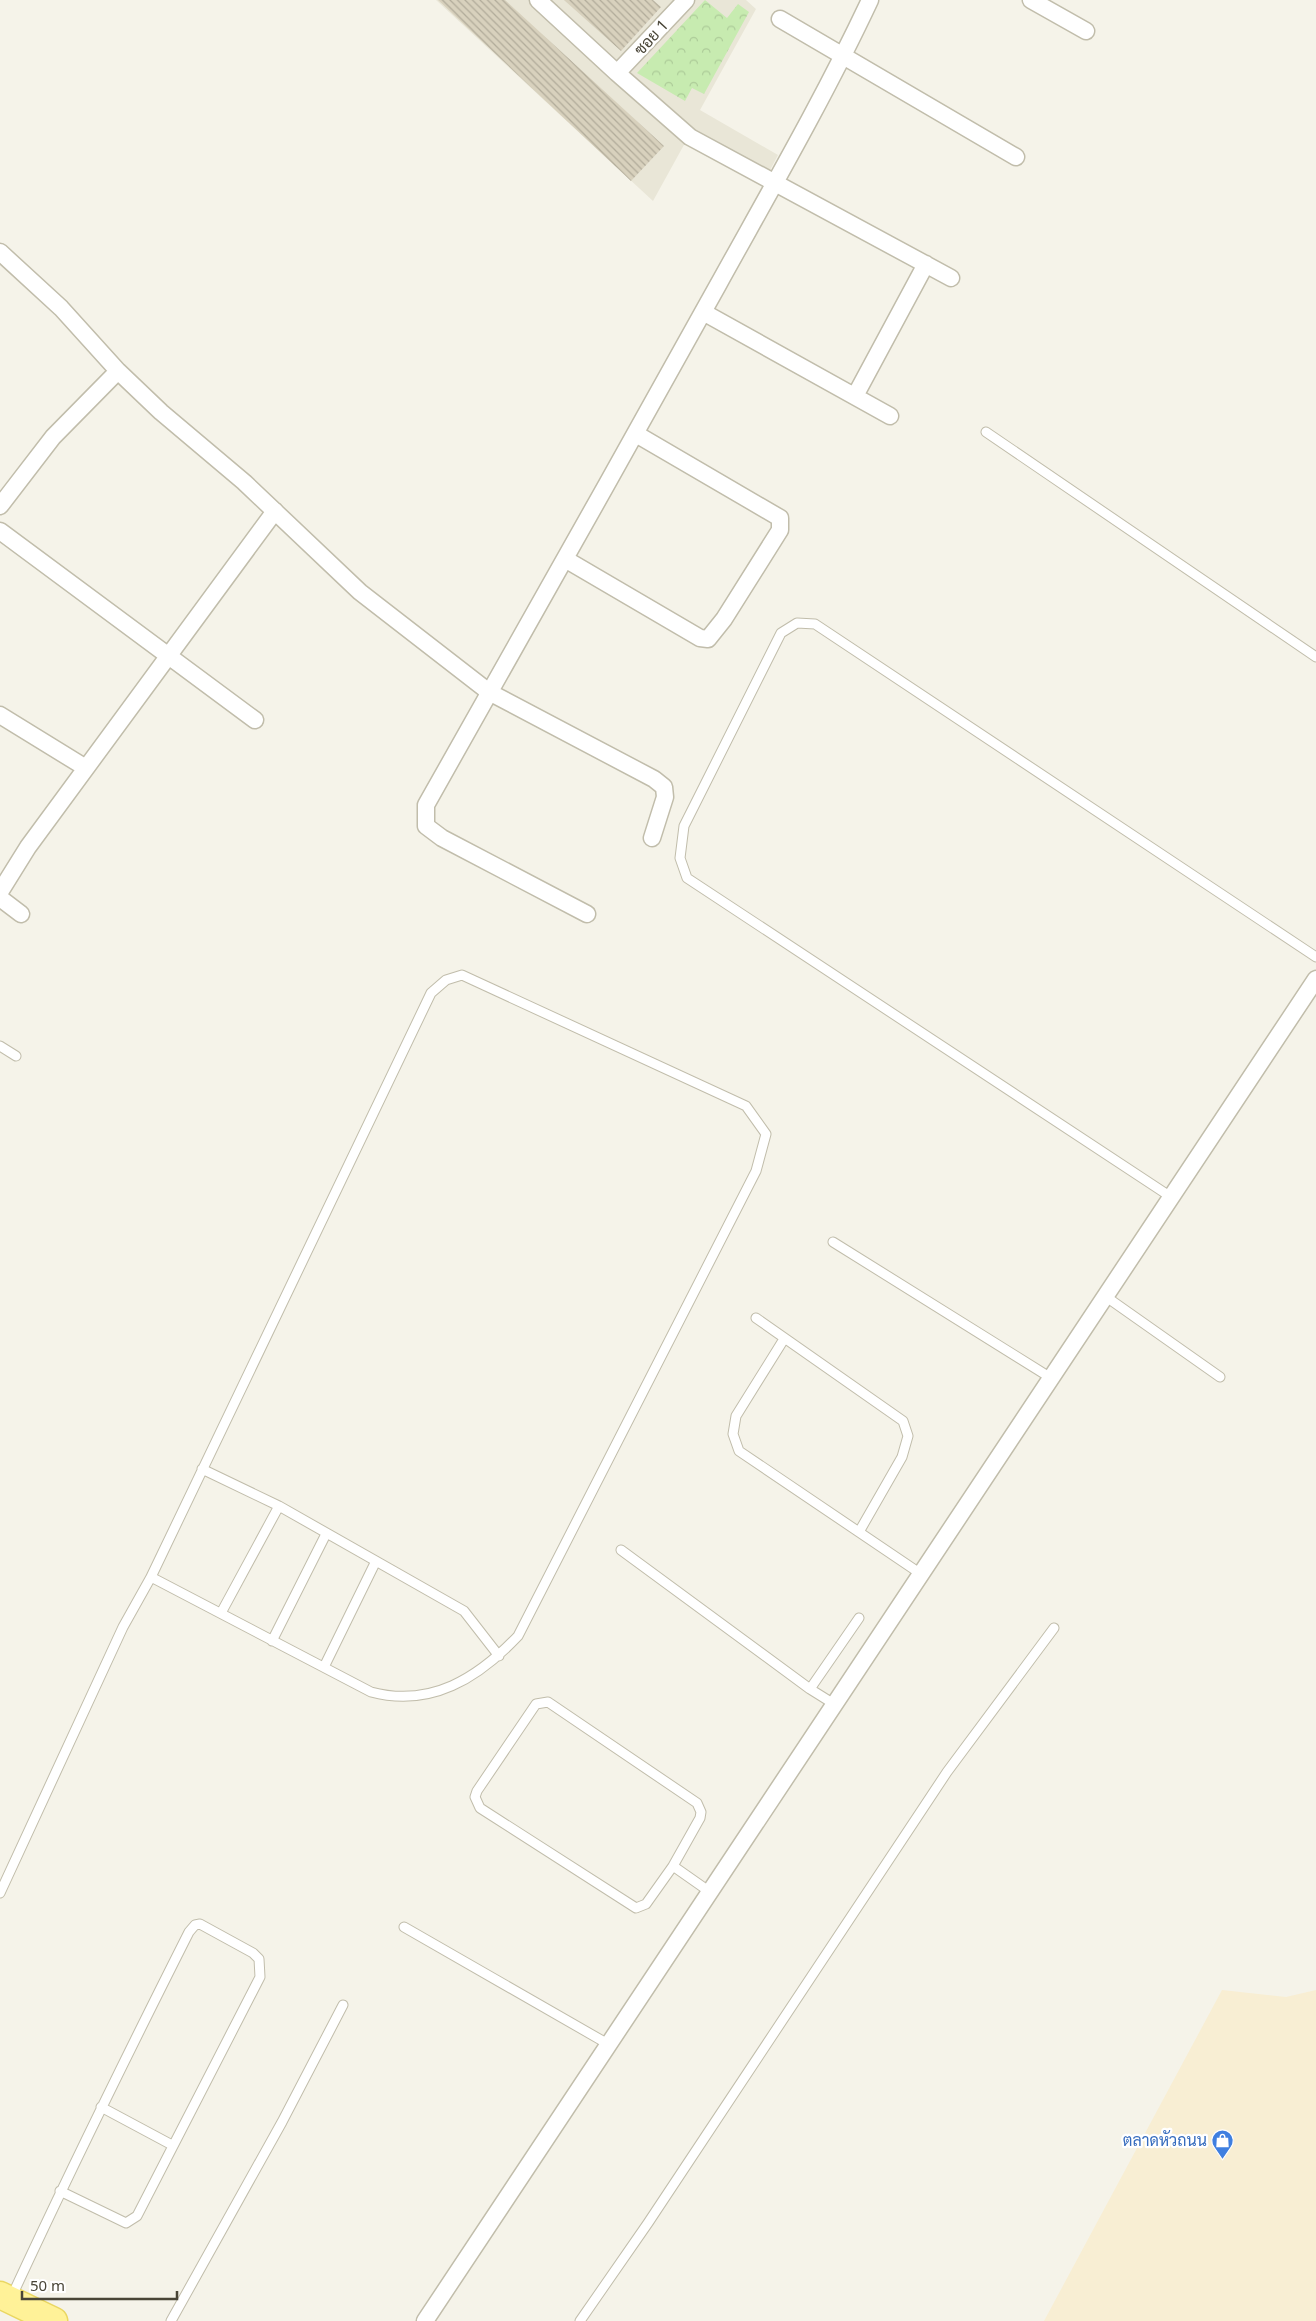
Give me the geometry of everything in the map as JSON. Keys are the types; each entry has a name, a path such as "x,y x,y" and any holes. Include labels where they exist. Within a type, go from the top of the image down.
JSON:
{"main road":[{"path":"5,2298 54,2321"}],"street":[{"path":"538,0 690,137 951,278"},
{"name":"ซอย 1","path":"617,73 686,0"},
{"path":"587,914 442,838 426,826 426,805 636,434 843,57 870,0"},
{"path":"1031,0 1086,31"},
{"path":"780,19 1016,157"},
{"path":"0,252 61,308 118,371 275,511 360,592 489,692 664,787 665,796 652,838"},
{"path":"855,396 926,264"},
{"path":"703,312 890,416"},
{"path":"0,506 53,437 118,371"},
{"path":"565,559 700,638 708,639 724,618 780,530 780,518 636,434"},
{"path":"0,892 28,848 275,511"},
{"path":"0,531 255,720"},
{"path":"0,715 86,768"},
{"path":"0,898 21,914"},
{"path":"425,2321 1316,979"}],"lane":[{"path":"986,432 1316,657"},
{"path":"1171,1197 687,878 680,858 684,826 781,632 796,623 815,624 1316,957"},
{"path":"0,1893 123,1628 151,1577 431,993 446,980 462,976 746,1106 766,1134 756,1171 518,1636 499,1656 459,1684 421,1695 393,1698 371,1692 151,1577"},
{"path":"0,1046 16,1056"},
{"path":"834,1242 1051,1378"},
{"path":"1105,1296 1220,1377"},
{"path":"756,1318 903,1421 908,1436 902,1458 859,1532"},
{"path":"784,1338 736,1416 733,1434 739,1450 921,1574"},
{"path":"202,1469 279,1506 464,1610 499,1656"},
{"path":"220,1613 279,1506"},
{"path":"272,1640 326,1534"},
{"path":"621,1550 810,1689 834,1704"},
{"path":"324,1667 376,1561"},
{"path":"810,1689 859,1618"},
{"path":"580,2321 947,1772 1054,1628"},
{"path":"548,1702 697,1803 701,1812 700,1818 673,1866 646,1904 636,1908 480,1808 475,1797 476,1791 536,1704 548,1702"},
{"path":"673,1866 710,1892"},
{"path":"5,2298 189,1932 195,1925 200,1924 253,1953 259,1959 260,1977 137,2216 132,2221 126,2223 60,2191"},
{"path":"404,1927 608,2044"},
{"path":"171,2321 282,2122 343,2005"},
{"path":"101,2106 172,2145"}],"shaded area":[{"path":"436,0 746,0 756,9 700,110 778,155 762,185 685,143 653,201"},
{"name":"ตลาดหัวถนน","path":"1222,1990 1286,1997 1316,1990 1316,2321 1044,2321"}],"green space":[{"path":"705,0 727,18 738,4 749,12 704,94 692,88 685,101 637,73"}],"building":[{"path":"438,0 505,0 664,146 631,181"},
{"path":"564,0 653,0 661,7 621,51"}],"place":[{"name":"ตลาดหัวถนน","path":"1223,2159"}]}
